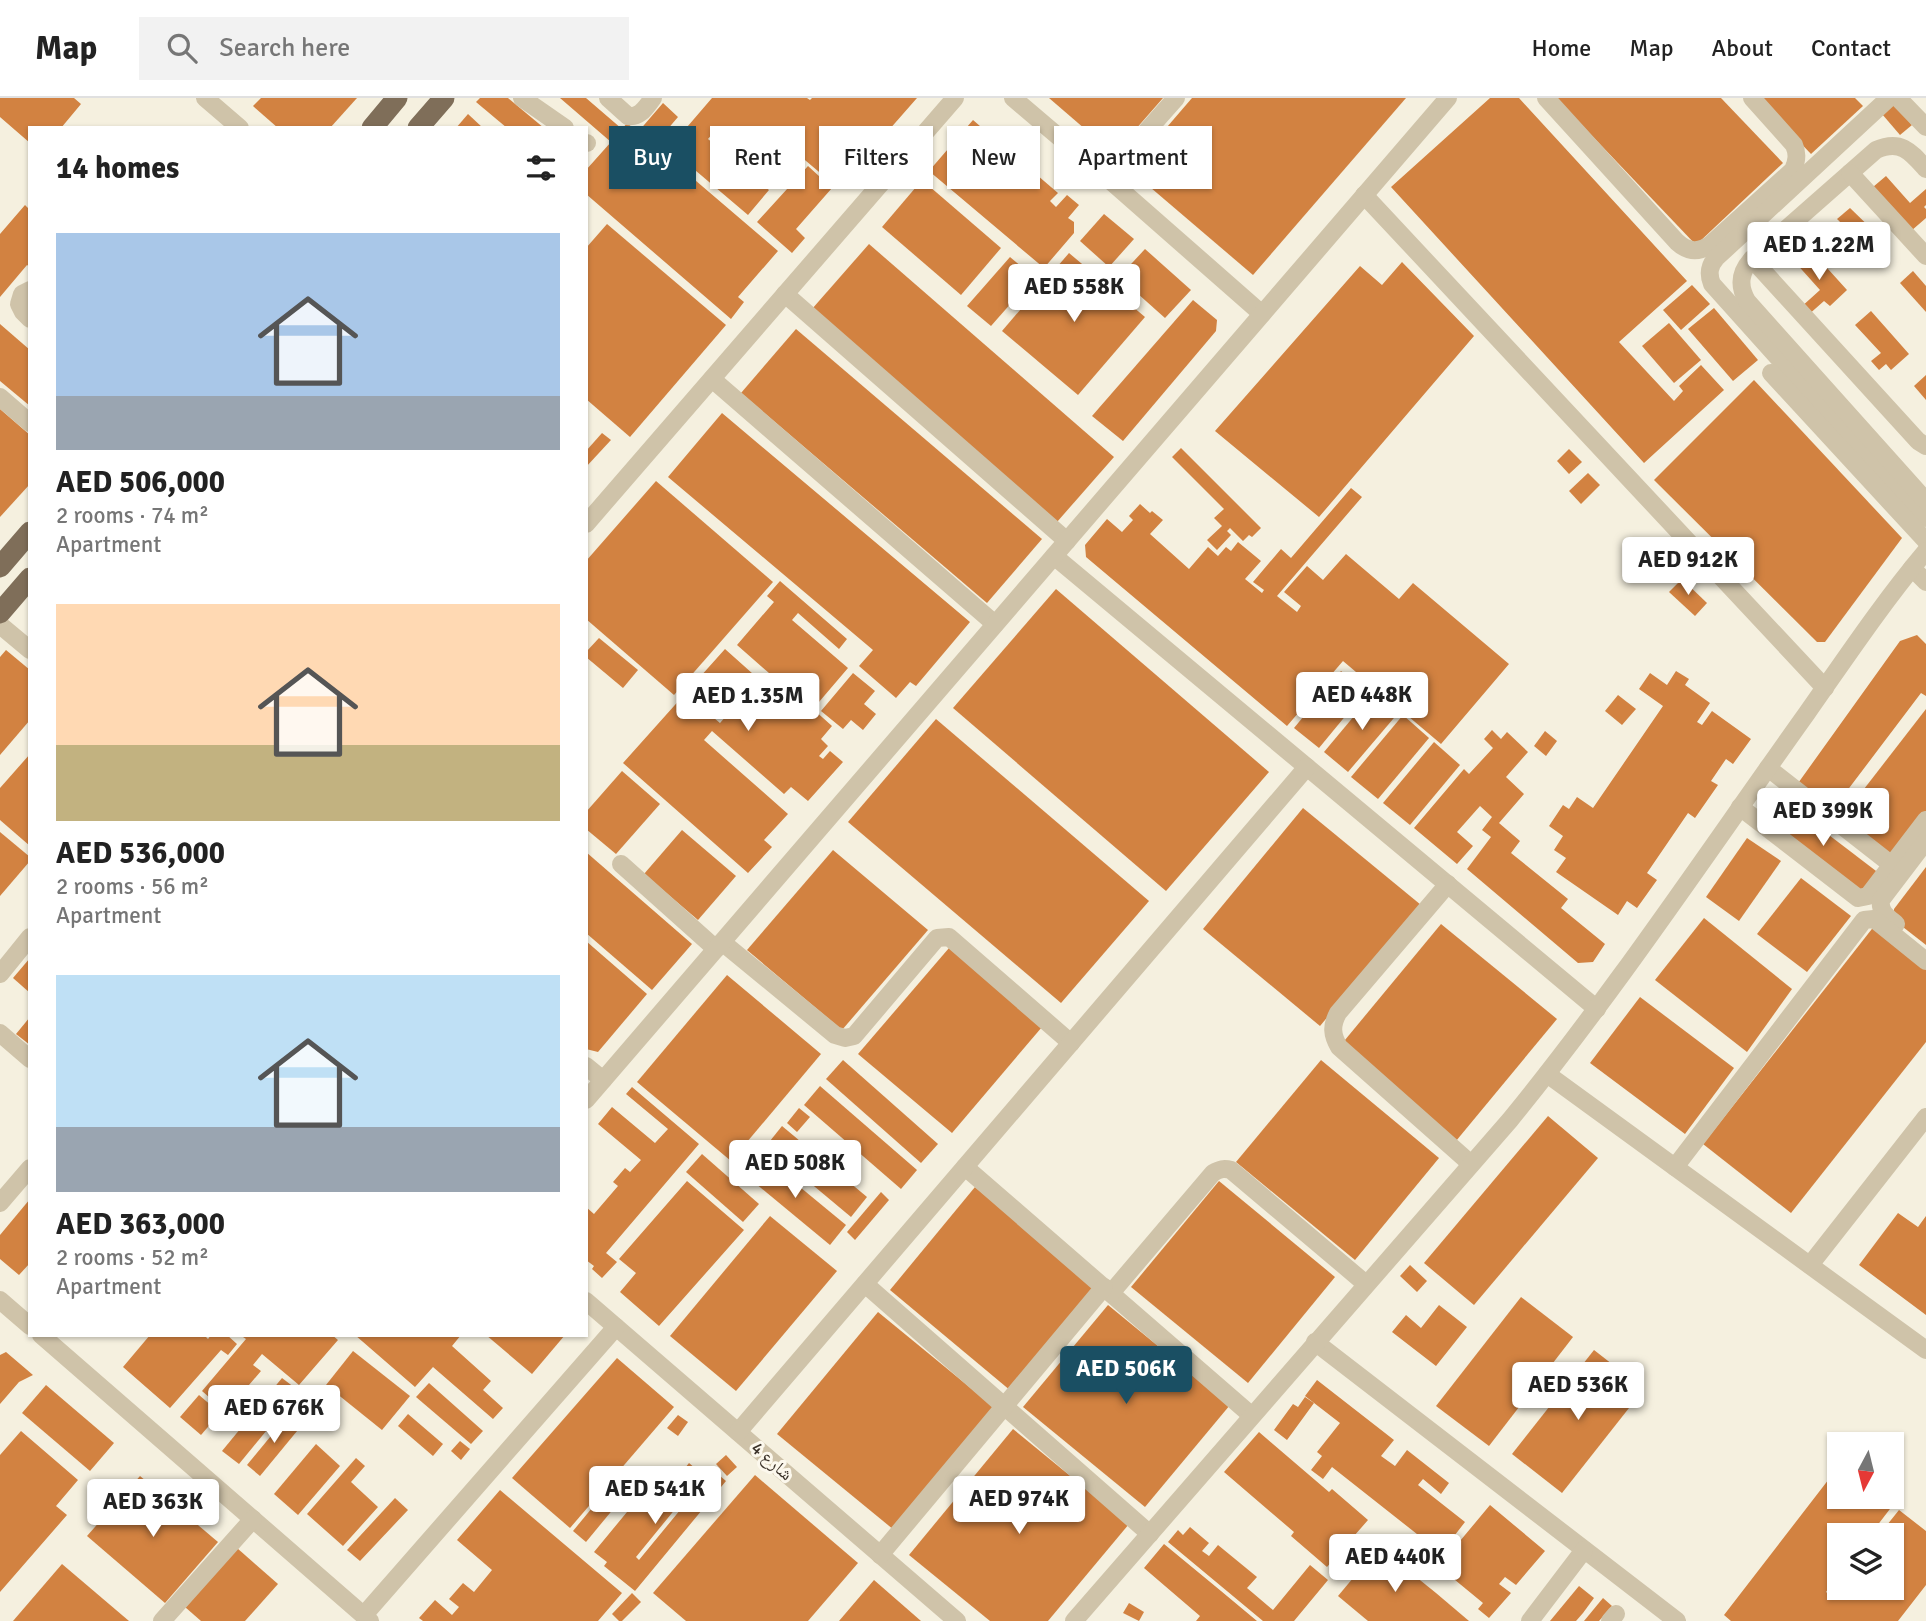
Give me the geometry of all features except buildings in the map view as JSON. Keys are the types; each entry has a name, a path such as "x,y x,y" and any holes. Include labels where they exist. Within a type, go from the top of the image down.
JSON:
{"main road":[{"path":"374,126 397,98"},
{"path":"420,126 444,98"},
{"path":"0,567 28,534"},
{"path":"0,613 28,580"}],"street":[{"path":"205,98 238,126"},
{"path":"522,98 562,126"},
{"path":"608,98 631,117 640,114 653,98"},
{"path":"588,522 955,98"},
{"path":"1013,98 1054,133"},
{"path":"1151,126 1176,98"},
{"path":"588,1098 1448,98"},
{"path":"1546,98 1677,242 1690,250 1698,251 1711,244 1793,170 1796,164 1794,145 1752,98"},
{"path":"1889,98 1716,258 1710,267 1710,278 1712,284 1877,468 1926,518"},
{"path":"1898,98 1926,127"},
{"path":"1926,169 1907,150 1892,145 1876,150 1752,259 1742,274 1742,293 1746,301 1926,500"},
{"path":"1850,173 1926,256"},
{"path":"1120,189 1262,314"},
{"path":"1364,195 1825,688"},
{"path":"1752,259 1918,442 1926,446"},
{"path":"28,291 22,294 19,304 28,317"},
{"path":"785,294 1067,541"},
{"path":"1771,373 1926,541"},
{"path":"712,379 995,624"},
{"path":"0,397 28,421"},
{"path":"1083,1618 1251,1415 1547,1074 1597,1009 1825,688 1926,551"},
{"path":"1054,555 1597,1009"},
{"path":"1912,568 1926,582"},
{"path":"0,625 28,648"},
{"path":"738,1433 1307,767"},
{"path":"1768,768 1892,864"},
{"path":"1740,807 1858,898 1868,895 1926,820"},
{"path":"1926,841 1883,896 1880,905 1884,914 1926,948"},
{"path":"621,864 719,945 835,1035 845,1038 855,1036 937,938 949,937 1071,1043"},
{"path":"1448,884 1338,1013 1332,1030 1339,1047 1471,1164"},
{"path":"1675,1167 1864,920 1874,919 1926,961"},
{"path":"0,974 28,939"},
{"path":"0,1033 28,1057"},
{"path":"588,1068 603,1080"},
{"path":"1547,1074 1926,1350"},
{"path":"1810,1265 1926,1117"},
{"path":"965,1167 1251,1415"},
{"path":"880,1555 1004,1407 1219,1169 1231,1170 1366,1284"},
{"path":"0,1203 28,1170"},
{"path":"865,1284 1150,1534"},
{"name":"شارع 4","path":"588,1303 957,1621"},
{"path":"3,1310 28,1325"},
{"path":"43,1337 367,1618 616,1327"},
{"path":"1315,1342 1677,1621"},
{"path":"162,1621 253,1519"},
{"path":"1530,1621 1584,1550"}]}
